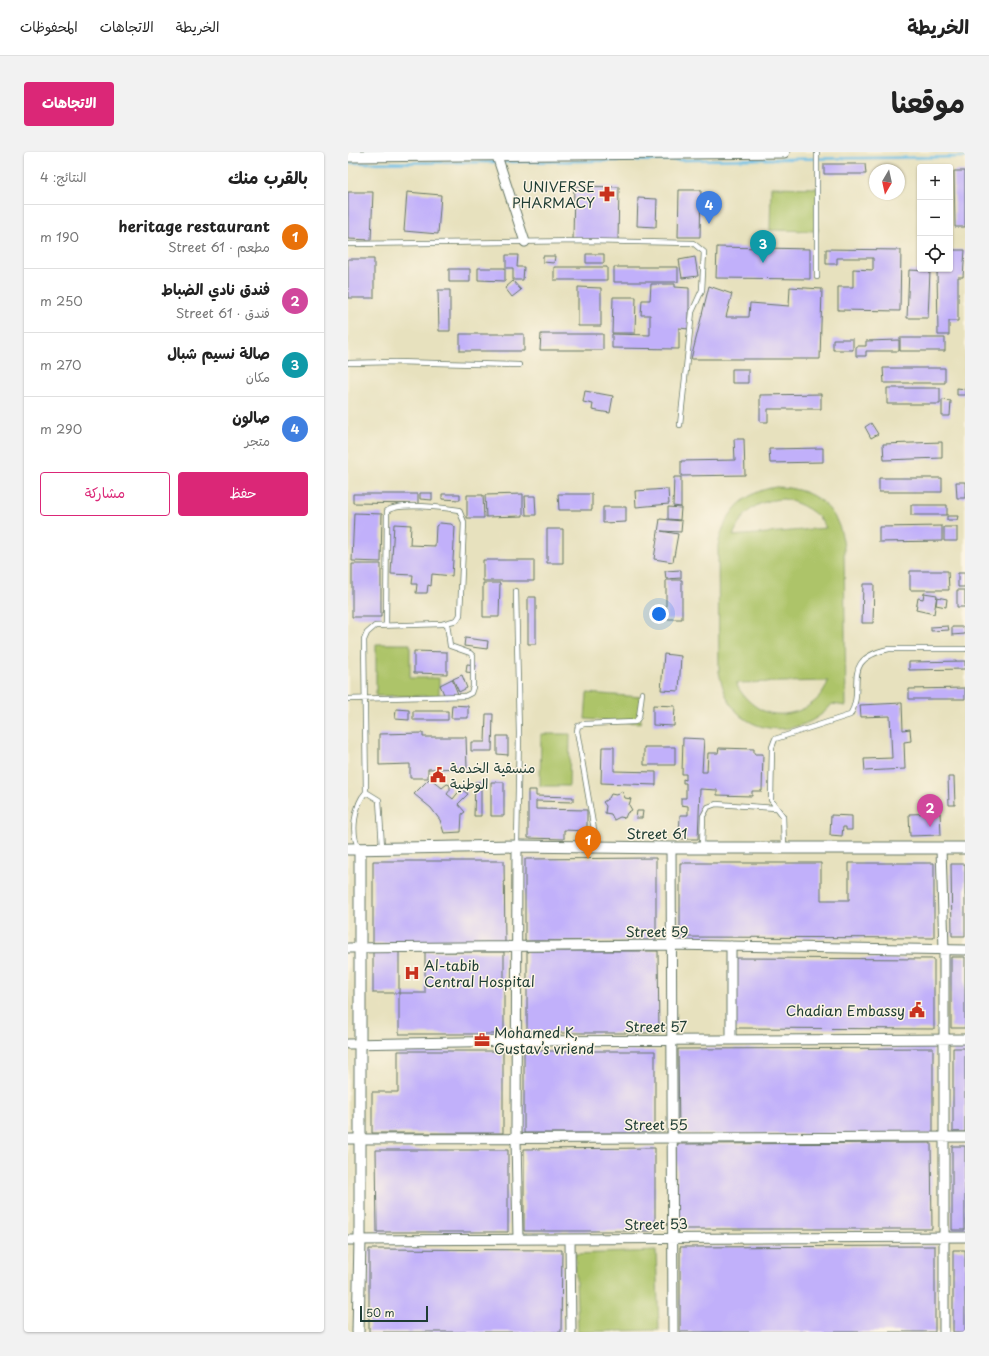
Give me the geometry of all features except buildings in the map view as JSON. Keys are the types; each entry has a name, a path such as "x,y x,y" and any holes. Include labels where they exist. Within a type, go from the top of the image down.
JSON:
{"street":[{"path":"348,156 497,156 784,152"},
{"path":"497,156 525,242"},
{"path":"517,846 516,1139 518,1239"},
{"name":"Street 61","path":"348,849 382,847 517,846 598,848 965,848"},
{"path":"671,848 671,1238 673,1332"},
{"path":"941,848 944,950 944,1332"},
{"path":"358,1332 360,1240 360,849"},
{"name":"Street 59","path":"348,948 671,945 965,950"},
{"path":"731,946 731,1040"},
{"name":"Street 57","path":"348,1044 516,1041 965,1039"},
{"name":"Street 55","path":"348,1139 965,1137"},
{"name":"Street 53","path":"348,1240 965,1237"},
{"path":"570,1239 571,1332"}],"lane":[{"path":"817,152 817,277"},
{"path":"348,244 525,242 693,243 704,252 702,290 692,312 680,425"},
{"path":"348,363 395,362 519,364"},
{"path":"360,849 355,838 356,814 362,796 366,792 364,640 367,633 375,626 448,623 457,620 460,615 464,522 459,510 424,507 392,508 387,511 386,625"},
{"path":"516,591 519,734 517,846"},
{"path":"348,699 464,696 471,693 473,687 473,656 470,653 450,646 448,623"},
{"path":"784,848 783,816 770,800 773,743 780,737 850,715 854,704 857,669 863,661 878,652 889,649 965,649"},
{"path":"598,848 577,731 578,726 584,724 635,722 639,717 642,692"},
{"path":"366,792 379,800 382,847"},
{"path":"702,848 703,816 708,807 716,804 776,808"}],"green space":[{"path":"771,187 818,188 818,231 770,230"},
{"path":"776,487 790,488 803,491 814,496 831,511 842,534 844,548 846,706 832,704 823,713 811,721 799,726 786,728 759,726 747,720 736,711 725,693 719,672 718,546 725,524 737,506 745,499 764,490","holes":["784,499 796,503 814,513 819,517 826,528 733,536 741,520 752,508 766,502","828,681 825,690 812,703 795,712 785,714 766,712 752,704 744,696 736,683"]},
{"path":"376,644 410,644 410,678 439,678 439,696 376,696"},
{"path":"587,693 642,697 640,723 585,719"},
{"path":"541,734 570,734 569,786 540,786"},
{"path":"656,1251 659,1330 578,1332 575,1254"}],"waterway":[{"path":"502,162 965,157"},
{"path":"348,163 497,162"}],"place":[{"name":"UNIVERSE PHARMACY","path":"607,194"},
{"name":"صالون","path":"709,224"},
{"name":"صالة نسيم شبال","path":"763,263"},
{"name":"منسقية الخدمة الوطنية","path":"438,775"},
{"name":"فندق نادي الضباط","path":"930,827"},
{"name":"heritage restaurant","path":"588,859"},
{"name":"Al-tabib Central Hospital","path":"412,973"},
{"name":"Chadian Embassy","path":"917,1010"},
{"name":"Mohamed K, Gustav’s vriend","path":"482,1040"}]}
